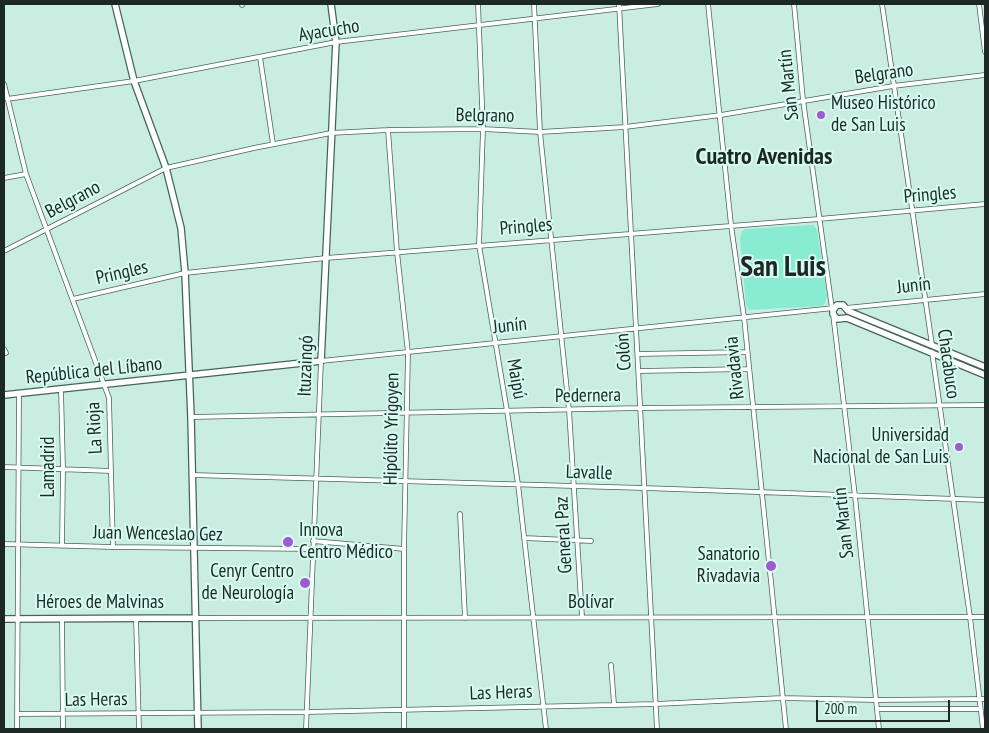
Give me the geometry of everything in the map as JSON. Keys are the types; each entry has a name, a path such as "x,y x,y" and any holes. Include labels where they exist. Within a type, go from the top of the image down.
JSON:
{"street":[{"path":"115,4 134,81 166,168 180,223 185,273 191,417 198,729"},
{"name":"Ituzaingó","path":"306,729 336,42 331,4"},
{"name":"Maipú","path":"478,4 483,129 478,245 518,484 546,729"},
{"name":"General Paz","path":"534,4 540,132 569,410 582,617"},
{"name":"Ayacucho","path":"7,99 134,81 336,42 619,6 658,4"},
{"name":"Rivadavia","path":"708,4 731,225 744,317 786,729"},
{"name":"San Martín","path":"794,4 803,100 833,311 855,496 879,729"},
{"name":"Chacabuco","path":"882,4 970,617 983,729"},
{"path":"979,4 985,52"},
{"name":"Colón","path":"619,6 657,729"},
{"path":"260,57 273,144"},
{"name":"Belgrano","path":"4,251 166,168 331,133 483,129 540,132 625,127 721,115 893,86 985,75"},
{"name":"La Rioja","path":"4,84 26,174 109,398 113,547"},
{"name":"Hipólito Yrigoyen","path":"388,130 397,252 408,353 404,549 404,729"},
{"path":"4,178 26,174"},
{"name":"Pringles","path":"73,299 185,273 326,258 985,204"},
{"name":"Junín","path":"846,308 985,294"},
{"path":"818,309 826,305 830,296"},
{"path":"985,367 848,311 841,305 833,311 838,319 847,318 985,375"},
{"name":"Junín","path":"188,376 818,309 833,311"},
{"path":"638,354 747,352"},
{"path":"639,371 749,369"},
{"name":"República del Líbano","path":"4,396 188,376"},
{"name":"Lamadrid","path":"61,389 62,546"},
{"path":"17,729 19,394"},
{"name":"Pedernera","path":"191,417 641,408 985,405"},
{"path":"4,467 111,471"},
{"name":"Lavalle","path":"192,475 985,500"},
{"path":"460,514 465,618"},
{"path":"524,538 590,542"},
{"path":"313,541 404,549"},
{"name":"Juan Wenceslao Gez","path":"4,544 313,550"},
{"name":"Bolívar","path":"196,618 985,617"},
{"path":"136,618 139,729"},
{"name":"Héroes de Malvinas","path":"4,619 196,618"},
{"path":"62,619 63,729"},
{"path":"612,666 614,704"},
{"name":"Las Heras","path":"18,714 404,710 656,704 782,698 876,700 985,699"},
{"path":"877,709 980,709"}],"green space":[{"path":"814,225 817,230 827,296 825,304 821,306 749,310 746,305 740,238 742,231 745,229"}],"place":[{"name":"Museo Histórico de San Luis","path":"821,115"},
{"name":"Universidad Nacional de San Luis","path":"959,447"},
{"name":"Innova Centro Médico","path":"288,542"},
{"name":"Sanatorio Rivadavia","path":"771,566"},
{"name":"Cenyr Centro de Neurología","path":"305,583"}],"district":[{"name":"Cuatro Avenidas","path":"764,157"},
{"name":"San Luis","path":"783,268"}]}
